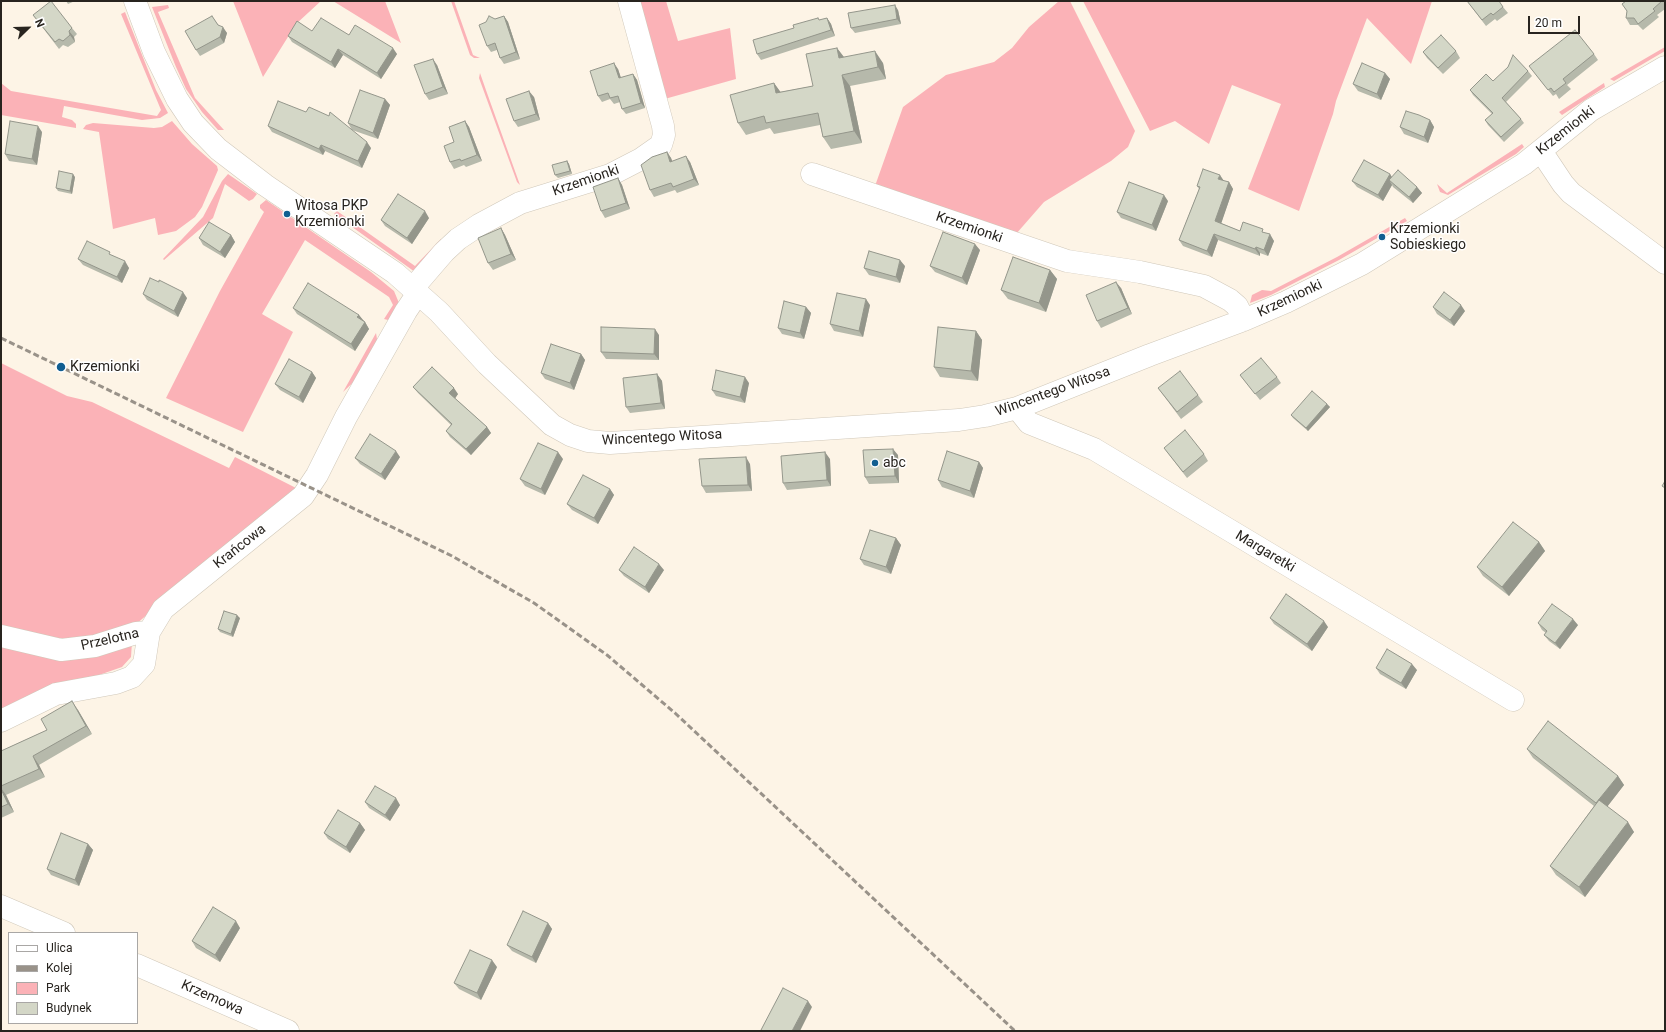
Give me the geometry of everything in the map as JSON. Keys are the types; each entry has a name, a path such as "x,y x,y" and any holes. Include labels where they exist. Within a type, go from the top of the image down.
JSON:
{"street":[{"name":"Wincentego Witosa","path":"135,1 170,86 184,111 202,133 229,158 265,185 375,258 416,290 535,410 552,425 570,435 588,441 610,443 958,420 986,416 1017,408 1150,355 1244,320"},
{"name":"Krzemionki","path":"416,290 444,252 458,239 479,225 520,202 610,175 641,159 661,145 664,134 663,126 629,1"},
{"name":"Krzemionki","path":"812,174 1067,261 1140,272 1204,286 1230,300 1237,306 1244,320 1286,302 1362,264 1541,151 1591,110 1665,67"},
{"path":"1541,151 1563,184 1572,193 1665,263"},
{"name":"Krańcowa","path":"1,721 56,694 116,683 132,677 144,664 149,632 163,609 180,594 286,512 303,496 317,475 350,410 406,311 416,290"},
{"name":"Margaretki","path":"1017,408 1029,423 1094,450 1513,700"},
{"name":"Przelotna","path":"1,636 61,650 95,646 136,633 149,632"},
{"path":"1,906 62,932"},
{"name":"Krzemowa","path":"138,965 288,1031"}],"green space":[{"path":"233,1 321,1 296,24 263,77"},
{"path":"333,1 385,1 401,43"},
{"path":"451,1 454,1 473,55 480,58 474,58 470,55"},
{"path":"635,1 666,1 678,41 730,28 736,79 661,100"},
{"path":"1059,1 1070,1 1135,131 1128,147 1111,161 1044,202 1016,234 875,186 903,107 946,75 994,62 1012,48 1029,27"},
{"path":"1083,1 1432,1 1411,64 1367,18 1336,101 1333,114 1299,211 1248,189 1281,104 1232,85 1209,144 1175,121 1150,131"},
{"path":"168,5 169,8 158,12 195,98 224,130 218,130 202,112 186,89 176,67 152,7"},
{"path":"125,12 156,90 168,113 160,118 142,120 64,106 62,117 72,120 76,124 76,128 1,115 1,83 11,91 157,116 161,110 121,14"},
{"path":"1665,47 1665,51 1614,81 1610,79"},
{"path":"480,73 520,185 517,182 479,78"},
{"path":"1604,83 1605,87 1562,115 1559,112"},
{"path":"172,121 192,144 217,166 218,170 202,207 195,217 176,231 158,235 155,218 113,229 99,132 83,129 86,125 93,123 154,128 162,127"},
{"path":"1522,144 1524,147 1516,154 1448,195 1440,192 1437,184 1447,193"},
{"path":"228,174 257,194 249,201 225,184 213,218 164,260 163,259 203,217 222,181"},
{"path":"266,200 371,272 394,291 399,303 392,321 384,319 393,305 389,297 305,240 262,314 293,332 243,432 166,398 220,291 264,212 260,208 260,205"},
{"path":"337,211 415,266 441,239 444,244 415,272 334,214"},
{"path":"1405,218 1407,221 1339,260 1271,295 1250,303 1252,295 1262,290 1271,291 1337,257"},
{"path":"376,333 378,345 362,374 343,392"},
{"path":"1,363 67,396 92,402 229,468 235,457 296,488 135,625 61,647 1,633"},
{"path":"1,642 132,642 131,657 122,667 99,675 53,687 1,713"}],"building":[{"path":"51,1 72,28 69,31 70,35 63,41 59,39 55,42 33,15"},
{"path":"1467,1 1499,1 1503,7 1493,15 1491,13 1482,20"},
{"path":"1626,1 1662,1 1653,9 1655,11 1638,24 1634,18 1626,18 1627,11 1622,4"},
{"path":"895,5 897,19 851,28 848,13"},
{"path":"212,16 218,25 223,27 220,37 196,50 185,31"},
{"path":"489,16 495,19 504,16 516,52 500,58 495,43 487,46 479,25 486,22"},
{"path":"321,18 349,35 355,25 393,48 377,73 338,49 331,62 288,36 297,21 312,31"},
{"path":"818,18 819,20 827,18 831,30 757,54 753,40 794,28 793,25"},
{"path":"1575,30 1594,54 1563,79 1566,83 1554,92 1551,88 1548,90 1529,66"},
{"path":"1441,35 1456,51 1438,68 1423,52"},
{"path":"837,48 839,58 875,51 878,67 842,75 854,131 823,137 818,113 766,123 764,116 738,123 730,95 774,83 776,93 813,86 806,54"},
{"path":"1513,55 1528,71 1502,98 1521,119 1501,137 1485,120 1493,113 1470,90 1486,74 1493,81 1508,67"},
{"path":"433,59 443,87 425,94 414,65"},
{"path":"614,63 619,78 633,74 641,103 622,109 618,96 610,98 608,93 598,96 590,71"},
{"path":"1362,63 1385,73 1377,94 1353,84"},
{"path":"360,90 385,99 373,133 348,123"},
{"path":"529,91 536,114 514,121 506,99"},
{"path":"278,101 306,112 309,107 329,116 330,112 367,142 358,161 321,145 319,149 268,126"},
{"path":"1406,111 1430,120 1424,137 1400,127"},
{"path":"10,121 38,126 32,159 5,154"},
{"path":"465,121 477,155 461,161 460,159 450,162 444,146 454,142 449,127"},
{"path":"667,152 670,162 686,156 694,179 673,187 671,183 650,190 641,165 652,157"},
{"path":"1364,160 1390,174 1378,195 1352,181"},
{"path":"567,161 570,171 555,175 552,165"},
{"path":"1203,169 1220,175 1218,179 1229,182 1215,221 1240,231 1243,222 1263,229 1262,232 1270,234 1264,250 1256,247 1255,249 1214,234 1207,251 1179,240 1200,187 1197,186"},
{"path":"1398,170 1417,187 1409,197 1389,180"},
{"path":"59,171 73,174 70,191 56,188"},
{"path":"618,178 626,203 601,211 593,187"},
{"path":"1129,182 1164,195 1152,225 1117,212"},
{"path":"398,194 425,211 407,238 381,220"},
{"path":"209,222 231,235 220,252 199,238"},
{"path":"501,228 511,254 488,263 478,238"},
{"path":"943,232 975,244 962,278 930,266"},
{"path":"87,241 110,252 109,254 125,261 117,277 78,259"},
{"path":"869,251 900,260 896,277 864,268"},
{"path":"1013,257 1050,270 1039,303 1001,290"},
{"path":"150,278 159,282 159,280 183,292 174,311 143,294"},
{"path":"1116,282 1128,308 1097,321 1086,295"},
{"path":"308,283 359,315 357,317 365,322 351,344 293,308"},
{"path":"1444,292 1461,305 1450,320 1433,307"},
{"path":"837,293 866,299 859,331 830,324"},
{"path":"784,301 806,307 800,333 778,328"},
{"path":"601,327 655,329 654,354 601,352"},
{"path":"938,327 976,331 971,371 934,367"},
{"path":"551,344 581,354 570,383 541,373"},
{"path":"1261,358 1277,377 1255,394 1240,375"},
{"path":"289,359 312,372 299,397 275,384"},
{"path":"432,367 454,388 449,393 487,427 466,449 446,431 452,424 413,387"},
{"path":"716,370 745,377 740,397 712,390"},
{"path":"1180,371 1198,395 1177,412 1158,388"},
{"path":"657,374 661,403 626,407 623,378"},
{"path":"1312,391 1327,404 1306,428 1291,415"},
{"path":"1185,430 1204,454 1183,472 1164,448"},
{"path":"370,434 396,451 381,474 355,458"},
{"path":"538,443 558,452 541,489 520,479"},
{"path":"893,449 895,476 865,477 863,450"},
{"path":"947,451 979,462 970,491 938,480"},
{"path":"825,452 827,480 783,483 781,456"},
{"path":"746,457 748,485 702,486 699,459"},
{"path":"583,475 610,489 594,518 567,504"},
{"path":"1665,481 1665,488 1662,486"},
{"path":"1513,522 1539,542 1502,587 1477,567"},
{"path":"870,530 896,538 886,567 860,559"},
{"path":"634,547 659,564 645,587 619,570"},
{"path":"1286,594 1324,621 1307,644 1270,618"},
{"path":"1552,604 1573,619 1555,643 1544,635 1547,631 1538,623"},
{"path":"224,611 237,615 231,634 218,629"},
{"path":"1387,649 1412,664 1401,683 1376,668"},
{"path":"72,701 86,726 33,756 39,769 1,786 1,751 47,730 41,719"},
{"path":"1548,721 1618,776 1596,803 1527,749"},
{"path":"375,786 396,798 385,815 365,802"},
{"path":"1,789 8,804 1,807"},
{"path":"1599,800 1628,822 1579,887 1550,866"},
{"path":"338,810 360,823 346,847 324,833"},
{"path":"61,833 88,844 75,880 47,869"},
{"path":"213,907 236,921 215,955 192,941"},
{"path":"523,911 548,923 532,957 507,945"},
{"path":"470,950 492,960 477,993 454,983"},
{"path":"783,988 808,1001 792,1031 761,1030"}],"railway":[{"path":"1,338 452,556 534,603 607,655 675,713 1015,1031"}],"place":[{"name":"Witosa PKP Krzemionki","path":"287,214"},
{"name":"Krzemionki Sobieskiego","path":"1382,237"},
{"name":"Krzemionki","path":"61,367"},
{"name":"abc","path":"875,463"}]}
